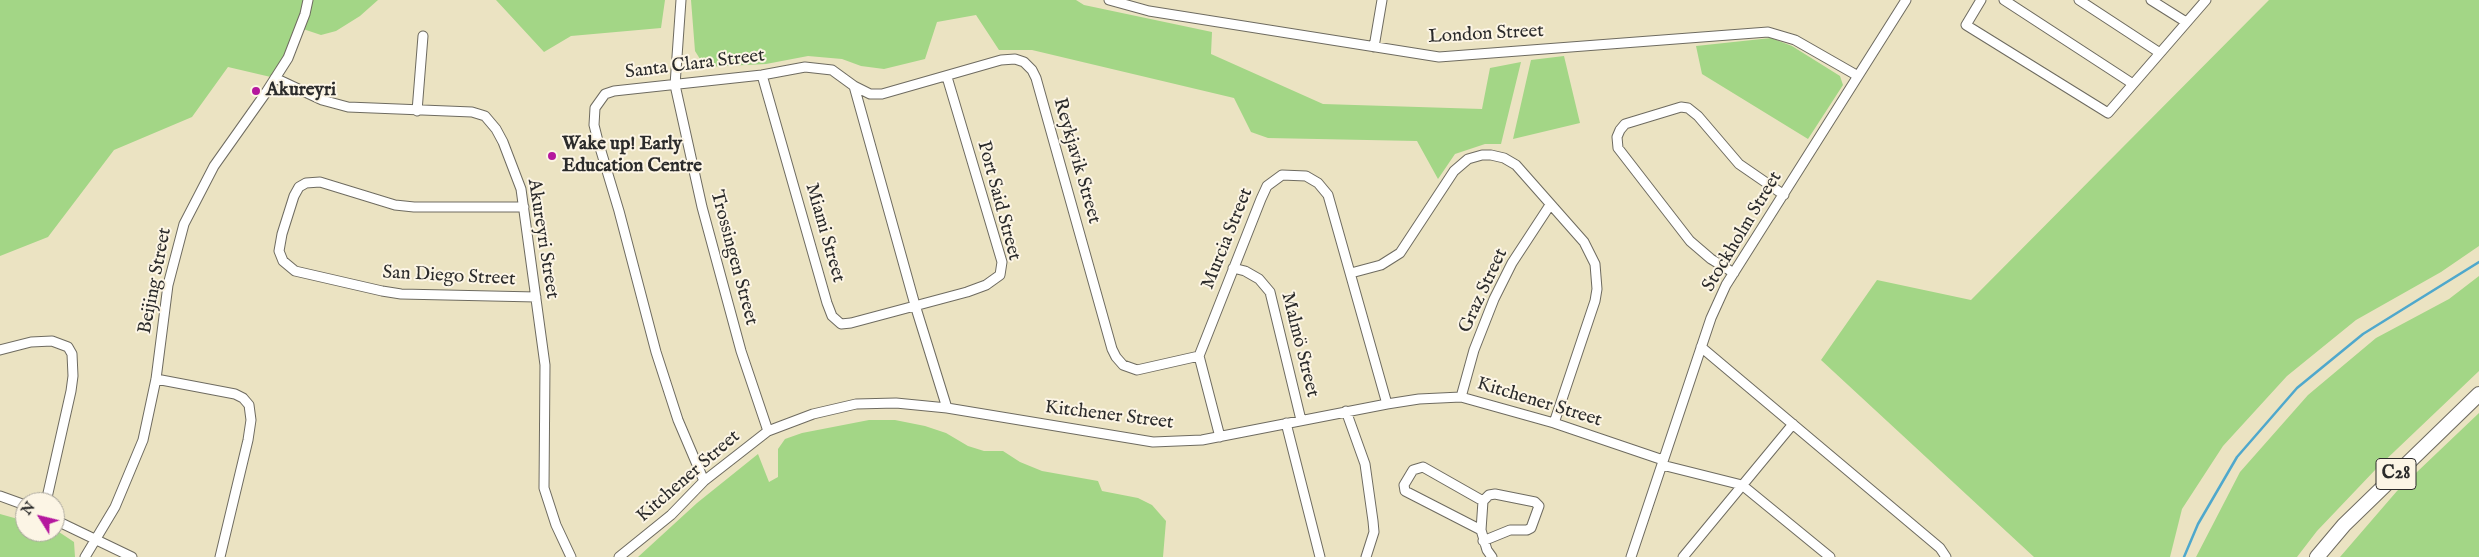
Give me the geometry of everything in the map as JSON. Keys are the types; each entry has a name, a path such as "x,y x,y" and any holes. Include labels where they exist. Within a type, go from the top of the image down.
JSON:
{"main road":[{"name":"C28","path":"2317,557 2344,525 2479,394"}],"street":[{"name":"Beijing Street","path":"85,557 115,507 134,464 146,426 156,379 168,286 184,224 214,166 275,78 294,44 308,0"},
{"name":"Trossingen Street","path":"681,0 675,85 702,207 738,341 768,431"},
{"name":"London Street","path":"1109,0 1149,11 1447,57 1758,31 1782,34 1858,76"},
{"path":"1374,47 1382,0"},
{"name":"Stockholm Street","path":"1631,557 1719,300 1734,273 1906,0"},
{"path":"1981,0 1966,24 2108,113 2206,0"},
{"path":"2004,0 2133,84"},
{"path":"2079,0 2160,53"},
{"path":"2151,0 2186,22"},
{"path":"416,111 423,36"},
{"name":"Reykjavik Street","path":"854,86 874,94 947,77 1008,59 1020,60 1030,66 1036,78 1112,350 1123,365 1137,370 1199,356"},
{"name":"Santa Clara Street","path":"704,481 678,420 656,352 594,125 595,108 606,94 614,91 762,75 805,66 822,68 837,73 854,86"},
{"name":"Miami Street","path":"762,75 832,316 841,324 851,323 915,305"},
{"name":"Port Said Street","path":"915,305 978,288 997,279 1001,272 1002,262 947,77"},
{"name":"Akureyri Street","path":"275,78 322,100 348,107 472,112 485,116 504,142 521,189 545,365 544,488 556,525 571,557"},
{"path":"854,86 915,305 948,408"},
{"path":"1734,273 1711,259 1690,241 1618,148 1617,137 1620,130 1625,124 1681,107 1688,108 1698,116 1739,164 1784,194"},
{"path":"1351,274 1381,265 1400,253 1454,171 1468,159 1482,155 1510,161 1521,170 1591,252 1597,276 1595,301 1554,423"},
{"name":"Murcia Street","path":"1199,356 1267,186 1282,176 1294,174 1306,176 1318,183 1326,191 1387,404"},
{"name":"San Diego Street","path":"524,207 414,207 395,205 320,182 306,183 299,187 294,196 282,234 280,252 283,261 295,271 382,291 402,294 536,297"},
{"name":"Graz Street","path":"1461,397 1474,350 1499,287 1550,205"},
{"name":"Malmö Street","path":"1233,268 1245,271 1258,279 1270,292 1301,420"},
{"path":"0,350 31,342 52,341 68,347 72,354 73,376 71,391 48,492"},
{"path":"1702,347 1940,548 1946,557"},
{"path":"1199,356 1220,437"},
{"path":"156,379 235,394 243,398 248,405 251,420 248,440 220,557"},
{"name":"Kitchener Street","path":"619,557 671,515 704,481 768,431 813,414 856,404 896,403 948,408 1153,442 1202,440 1387,404 1419,399 1461,397 1554,423 1662,463 1742,485"},
{"path":"1346,412 1364,464 1373,521 1374,532 1366,557"},
{"path":"1286,423 1320,557"},
{"path":"1683,557 1793,424"},
{"path":"1481,530 1405,491 1404,484 1414,470 1423,467 1483,501"},
{"path":"1742,485 1830,557"},
{"path":"1483,541 1510,530 1531,528 1539,506 1536,502 1495,494 1489,495 1483,501 1481,530 1483,541 1486,550 1492,557"},
{"path":"0,496 15,501"},
{"path":"65,525 132,557"}],"green space":[{"path":"0,0 378,0 360,16 336,31 321,35 300,28 275,78 228,67 192,117 114,150 48,237 0,256"},
{"path":"496,0 665,0 661,28 571,36 544,52"},
{"path":"691,0 1076,0 1084,5 1212,32 1211,54 1323,104 1482,109 1490,68 1521,62 1501,144 1485,144 1455,154 1438,179 1417,141 1268,138 1251,132 1234,98 1032,50 999,50 976,15 937,22 925,59 884,69 861,66 842,59 808,56 766,64 705,67 695,51"},
{"path":"2269,0 2479,0 2479,246 2441,272 2356,320 2287,376 2223,446 2182,509 2170,557 2034,557 1821,360 1877,280 1971,300"},
{"path":"1771,38 1792,46 1840,76 1843,85 1808,139 1702,74 1696,46"},
{"path":"1564,56 1580,123 1513,139 1531,60"},
{"path":"2479,276 2479,371 2376,469 2317,531 2297,557 2196,557 2240,472 2308,395 2376,338 2449,299"},
{"path":"2479,413 2479,557 2340,557 2397,491"},
{"path":"869,420 895,420 925,426 946,433 968,446 984,451 1003,451 1020,462 1042,471 1098,481 1102,491 1138,498 1152,505 1166,521 1163,557 638,557 697,503 758,454 769,482 778,477 778,449 785,439 802,433"},
{"path":"0,514 15,518 15,542 65,542 65,536 74,542 75,557 0,557"}],"waterway":[{"path":"2184,557 2198,524 2237,457 2297,388 2363,334 2479,262"}],"place":[{"name":"Akureyri","path":"256,91"},
{"name":"Wake up! Early Education Centre","path":"552,156"}]}
